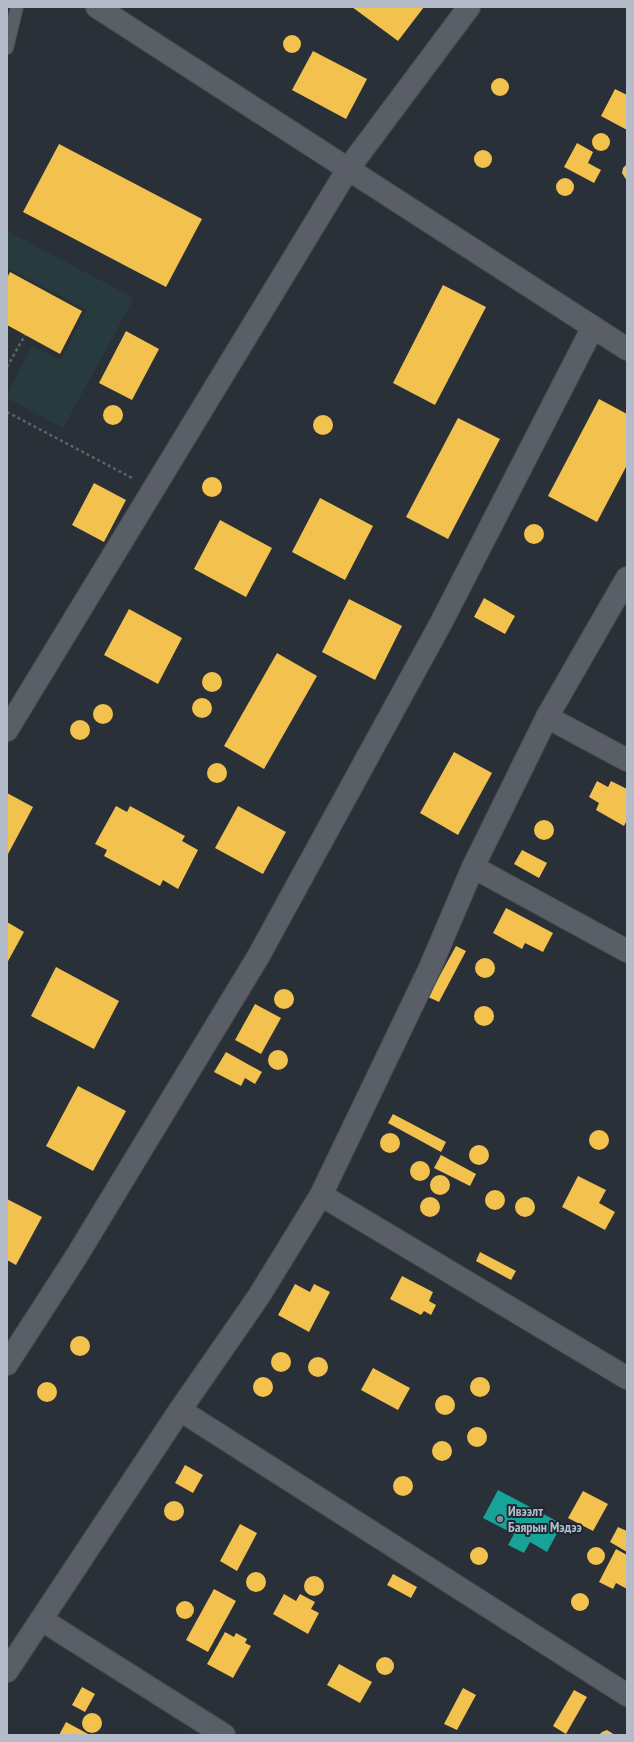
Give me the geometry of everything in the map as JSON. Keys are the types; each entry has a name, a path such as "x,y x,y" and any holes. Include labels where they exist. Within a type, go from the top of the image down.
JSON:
{"street":[{"path":"97,7 627,349"},
{"path":"7,730 348,169 469,7"},
{"path":"7,1364 76,1257 258,957 441,623 593,327"},
{"path":"7,1671 180,1410 259,1296 321,1195 430,968 473,867 547,717 627,578"},
{"path":"547,717 627,760"},
{"path":"473,867 627,951"},
{"path":"321,1195 627,1378"},
{"path":"180,1410 627,1695"},
{"path":"42,1620 224,1735"}],"lane":[{"path":"7,48 17,7"}],"path":[{"path":"7,367 25,335"},
{"path":"7,412 153,489"}],"green space":[{"path":"7,231 134,298 63,428 7,398 7,395 32,346 60,360 87,310 8,268 7,269"}],"building: Homes":[{"path":"352,7 424,7 398,41"},
{"path":"288,35 296,35 301,40 299,51 296,53 288,53 283,48 283,40"},
{"path":"313,51 367,79 346,119 292,90"},
{"path":"496,78 504,78 509,83 507,94 504,96 496,96 491,91 491,83"},
{"path":"615,89 627,95 627,130 601,116"},
{"path":"597,133 605,133 610,138 608,149 605,151 597,151 592,146 592,138"},
{"path":"577,143 593,152 588,163 601,170 594,183 564,167"},
{"path":"59,144 202,219 166,287 23,212"},
{"path":"479,150 487,150 492,155 490,166 487,168 479,168 474,163 474,155"},
{"path":"627,164 627,181 622,173 623,168"},
{"path":"561,178 569,178 574,183 572,194 569,196 561,196 556,191 556,183"},
{"path":"10,272 82,311 60,354 7,325 7,278"},
{"path":"443,285 486,307 435,405 393,383"},
{"path":"126,331 159,349 132,400 99,383"},
{"path":"599,399 627,414 627,465 597,522 548,496"},
{"path":"113,405 120,408 123,415 120,422 113,425 106,422 103,415 106,408"},
{"path":"323,415 330,418 333,425 330,432 323,435 316,432 313,425 316,418"},
{"path":"458,418 500,439 448,539 406,517"},
{"path":"212,477 219,480 222,487 219,494 212,497 205,494 202,487 205,480"},
{"path":"94,483 126,500 104,542 72,525"},
{"path":"320,498 373,526 345,580 292,552"},
{"path":"220,520 272,548 246,597 194,569"},
{"path":"534,524 541,527 544,534 541,541 534,544 527,541 524,534 527,527"},
{"path":"484,598 515,616 505,634 474,617"},
{"path":"349,599 402,626 375,680 322,652"},
{"path":"129,609 182,638 158,684 104,655"},
{"path":"277,653 317,676 264,769 224,746"},
{"path":"212,672 219,675 222,682 219,689 212,692 205,689 202,682 205,675"},
{"path":"202,698 209,701 212,708 209,715 202,718 195,715 192,708 195,701"},
{"path":"103,704 110,707 113,714 110,721 103,724 96,721 93,714 96,707"},
{"path":"80,720 87,723 90,730 87,737 80,740 73,737 70,730 73,723"},
{"path":"454,752 492,773 458,835 420,813"},
{"path":"217,763 224,766 227,773 224,780 217,783 210,780 207,773 210,766"},
{"path":"597,781 608,787 611,781 627,789 627,820 624,826 596,810 599,803 589,797"},
{"path":"7,793 33,807 7,856"},
{"path":"116,806 127,812 130,806 185,836 182,841 198,850 178,889 163,880 160,886 104,856 107,850 95,844"},
{"path":"238,806 286,832 263,874 215,848"},
{"path":"544,820 551,823 554,830 551,837 544,840 537,837 534,830 537,823"},
{"path":"522,850 547,863 539,878 514,864"},
{"path":"506,908 553,933 543,952 525,943 522,949 493,933"},
{"path":"7,922 24,932 7,963"},
{"path":"456,946 466,951 439,1002 428,997"},
{"path":"485,958 492,961 495,968 492,975 485,978 478,975 475,968 478,961"},
{"path":"56,967 119,1001 94,1049 31,1016"},
{"path":"284,989 291,992 294,999 291,1006 284,1009 277,1006 274,999 277,992"},
{"path":"255,1004 281,1018 261,1054 235,1040"},
{"path":"484,1006 491,1009 494,1016 491,1023 484,1026 477,1023 474,1016 477,1009"},
{"path":"278,1050 285,1053 288,1060 285,1067 278,1070 271,1067 268,1060 271,1053"},
{"path":"226,1052 262,1072 255,1084 245,1078 241,1086 214,1072"},
{"path":"78,1086 126,1111 93,1171 46,1146"},
{"path":"393,1114 446,1142 441,1152 388,1123"},
{"path":"599,1130 606,1133 609,1140 606,1147 599,1150 592,1147 589,1140 592,1133"},
{"path":"390,1133 397,1136 400,1143 397,1150 390,1153 383,1150 380,1143 383,1136"},
{"path":"479,1145 486,1148 489,1155 486,1162 479,1165 472,1162 469,1155 472,1148"},
{"path":"441,1155 476,1174 470,1186 434,1168"},
{"path":"420,1161 427,1164 430,1171 427,1178 420,1181 413,1178 410,1171 413,1164"},
{"path":"440,1175 447,1178 450,1185 447,1192 440,1195 433,1192 430,1185 433,1178"},
{"path":"578,1176 606,1190 599,1203 615,1212 605,1230 562,1207"},
{"path":"495,1190 502,1193 505,1200 502,1207 495,1210 488,1207 485,1200 488,1193"},
{"path":"430,1197 437,1200 440,1207 437,1214 430,1217 423,1214 420,1207 423,1200"},
{"path":"525,1197 532,1200 535,1207 532,1214 525,1217 518,1214 515,1207 518,1200"},
{"path":"7,1199 42,1217 16,1265 7,1260"},
{"path":"480,1252 516,1271 511,1280 476,1261"},
{"path":"402,1276 433,1292 429,1301 436,1305 431,1315 424,1311 421,1315 390,1299"},
{"path":"295,1284 310,1292 314,1284 330,1292 309,1332 278,1315"},
{"path":"80,1336 87,1339 90,1346 87,1353 80,1356 73,1353 70,1346 73,1339"},
{"path":"281,1352 288,1355 291,1362 288,1369 281,1372 274,1369 271,1362 274,1355"},
{"path":"318,1357 325,1360 328,1367 325,1374 318,1377 311,1374 308,1367 311,1360"},
{"path":"373,1368 410,1388 398,1410 361,1390"},
{"path":"263,1377 270,1380 273,1387 270,1394 263,1397 256,1394 253,1387 256,1380"},
{"path":"480,1377 487,1380 490,1387 487,1394 480,1397 473,1394 470,1387 473,1380"},
{"path":"47,1382 54,1385 57,1392 54,1399 47,1402 40,1399 37,1392 40,1385"},
{"path":"445,1395 452,1398 455,1405 452,1412 445,1415 438,1412 435,1405 438,1398"},
{"path":"477,1427 484,1430 487,1437 484,1444 477,1447 470,1444 467,1437 470,1430"},
{"path":"442,1441 449,1444 452,1451 449,1458 442,1461 435,1458 432,1451 435,1444"},
{"path":"185,1465 203,1475 193,1493 175,1483"},
{"path":"403,1476 410,1479 413,1486 410,1493 403,1496 396,1493 393,1486 396,1479"},
{"path":"583,1491 608,1504 593,1531 568,1518"},
{"path":"174,1501 181,1504 184,1511 181,1518 174,1521 167,1518 164,1511 167,1504"},
{"path":"240,1524 257,1533 237,1571 220,1561"},
{"path":"618,1527 627,1531 627,1552 610,1542"},
{"path":"479,1547 485,1550 488,1556 485,1562 479,1565 473,1562 470,1556 473,1550"},
{"path":"596,1547 602,1550 605,1556 602,1562 596,1565 590,1562 587,1556 590,1550"},
{"path":"616,1549 627,1555 627,1589 616,1583 613,1589 599,1582"},
{"path":"256,1572 263,1575 266,1582 263,1589 256,1592 249,1589 246,1582 249,1575"},
{"path":"393,1574 417,1587 411,1598 387,1585"},
{"path":"314,1576 321,1579 324,1586 321,1593 314,1596 307,1593 304,1586 307,1579"},
{"path":"214,1589 236,1601 208,1652 186,1640"},
{"path":"580,1593 586,1596 589,1602 586,1608 580,1611 574,1608 571,1602 574,1596"},
{"path":"284,1594 296,1601 300,1594 315,1602 311,1609 319,1613 308,1634 273,1614"},
{"path":"185,1601 191,1604 194,1610 191,1616 185,1619 179,1616 176,1610 179,1604"},
{"path":"225,1632 234,1637 236,1633 247,1639 245,1643 251,1646 233,1678 207,1664"},
{"path":"385,1657 391,1660 394,1666 391,1672 385,1675 379,1672 376,1666 379,1660"},
{"path":"339,1664 372,1682 360,1703 327,1685"},
{"path":"82,1687 95,1694 85,1712 72,1705"},
{"path":"463,1688 476,1695 457,1730 444,1724"},
{"path":"574,1690 587,1697 566,1734 553,1726"},
{"path":"92,1713 99,1716 102,1723 99,1730 92,1733 85,1730 82,1723 85,1716"},
{"path":"66,1722 90,1735 59,1735"},
{"path":"607,1730 615,1735 599,1735 602,1732"}],"building: Public":[{"path":"498,1490 562,1524 547,1552 530,1542 524,1553 508,1545 514,1534 483,1518"}],"place":[{"name":"Ивээлт Баярын Мэдээ","path":"500,1519"}]}
